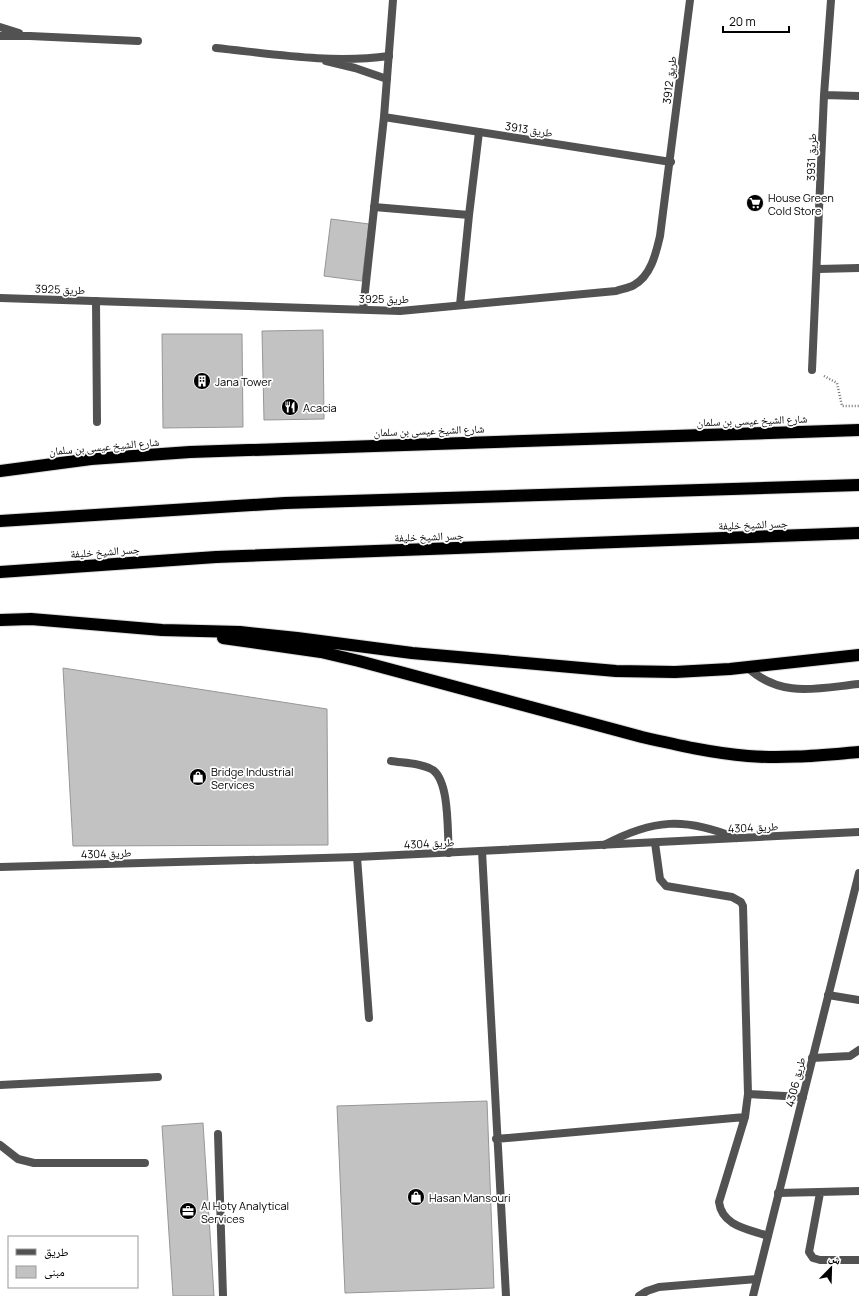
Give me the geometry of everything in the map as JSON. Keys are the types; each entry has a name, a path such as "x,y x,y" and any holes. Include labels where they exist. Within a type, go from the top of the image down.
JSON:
{"highway":[{"name":"شارع الشيخ عيسى بن سلمان","path":"0,471 92,459 190,452 859,430"},
{"path":"0,521 309,502 859,484"},
{"name":"جسر الشيخ خليفة","path":"0,572 216,557 859,533"},
{"path":"0,620 31,619 162,630 321,652 399,670 642,737 688,747 748,756 799,756 859,752"},
{"path":"162,630 240,632 412,653 608,670 675,672 747,667 859,656"}],"street":[{"path":"363,310 384,117 393,0"},
{"name":"طريق 3912","path":"671,162 690,0"},
{"name":"طريق 3931","path":"812,370 818,269 824,95 831,0"},
{"path":"0,27 30,36"},
{"path":"0,36 138,41"},
{"path":"216,48 314,58 372,58 389,56"},
{"path":"314,58 355,68 387,79"},
{"path":"824,95 859,96"},
{"name":"طريق 3913","path":"384,117 671,162"},
{"path":"460,305 479,132"},
{"name":"طريق 3925","path":"0,298 400,311 616,291 635,285 646,274 655,258 671,162"},
{"path":"374,207 469,215"},
{"path":"818,269 859,268"},
{"path":"96,301 97,422"},
{"path":"747,667 767,682 790,689 802,690 859,684"},
{"path":"391,761 427,767 438,775 445,791 449,853"},
{"path":"604,845 629,832 656,824 684,823 712,828 738,838"},
{"name":"طريق 4304","path":"0,866 357,857 859,832"},
{"path":"654,842 660,879 666,886 732,897 741,902 743,906 748,1094 745,1117 720,1195 720,1211 729,1222 768,1236"},
{"path":"482,851 496,1139 506,1296"},
{"path":"357,857 369,1018"},
{"name":"طريق 4306","path":"753,1296 859,873"},
{"path":"828,995 859,1000"},
{"path":"812,1058 850,1056 859,1050"},
{"path":"0,1085 158,1077"},
{"path":"748,1094 802,1097"},
{"path":"496,1139 745,1117"},
{"path":"218,1134 223,1296"},
{"path":"0,1146 18,1160 34,1163 145,1163"},
{"path":"778,1193 859,1191"},
{"path":"820,1193 809,1252 813,1258 820,1260 859,1260"},
{"path":"639,1296 647,1291 659,1287 757,1279"}],"path":[{"path":"812,370 837,383 842,406 859,406"}],"building":[{"path":"331,219 369,224 362,281 324,276"},
{"path":"323,330 324,419 264,420 262,331"},
{"name":"Jana Tower","path":"162,334 242,334 243,427 163,428"},
{"name":"Bridge Industrial Services","path":"63,668 327,709 328,845 73,846"},
{"name":"Hasan Mansouri","path":"487,1101 494,1288 345,1293 337,1106"},
{"name":"Al Hoty Analytical Services","path":"203,1123 214,1296 173,1296 162,1126"}],"place":[{"name":"House Green Cold Store","path":"755,203"},
{"name":"Jana Tower","path":"202,381"},
{"name":"Acacia","path":"290,407"},
{"name":"Bridge Industrial Services","path":"198,777"},
{"name":"Hasan Mansouri","path":"416,1197"},
{"name":"Al Hoty Analytical Services","path":"188,1211"}]}
